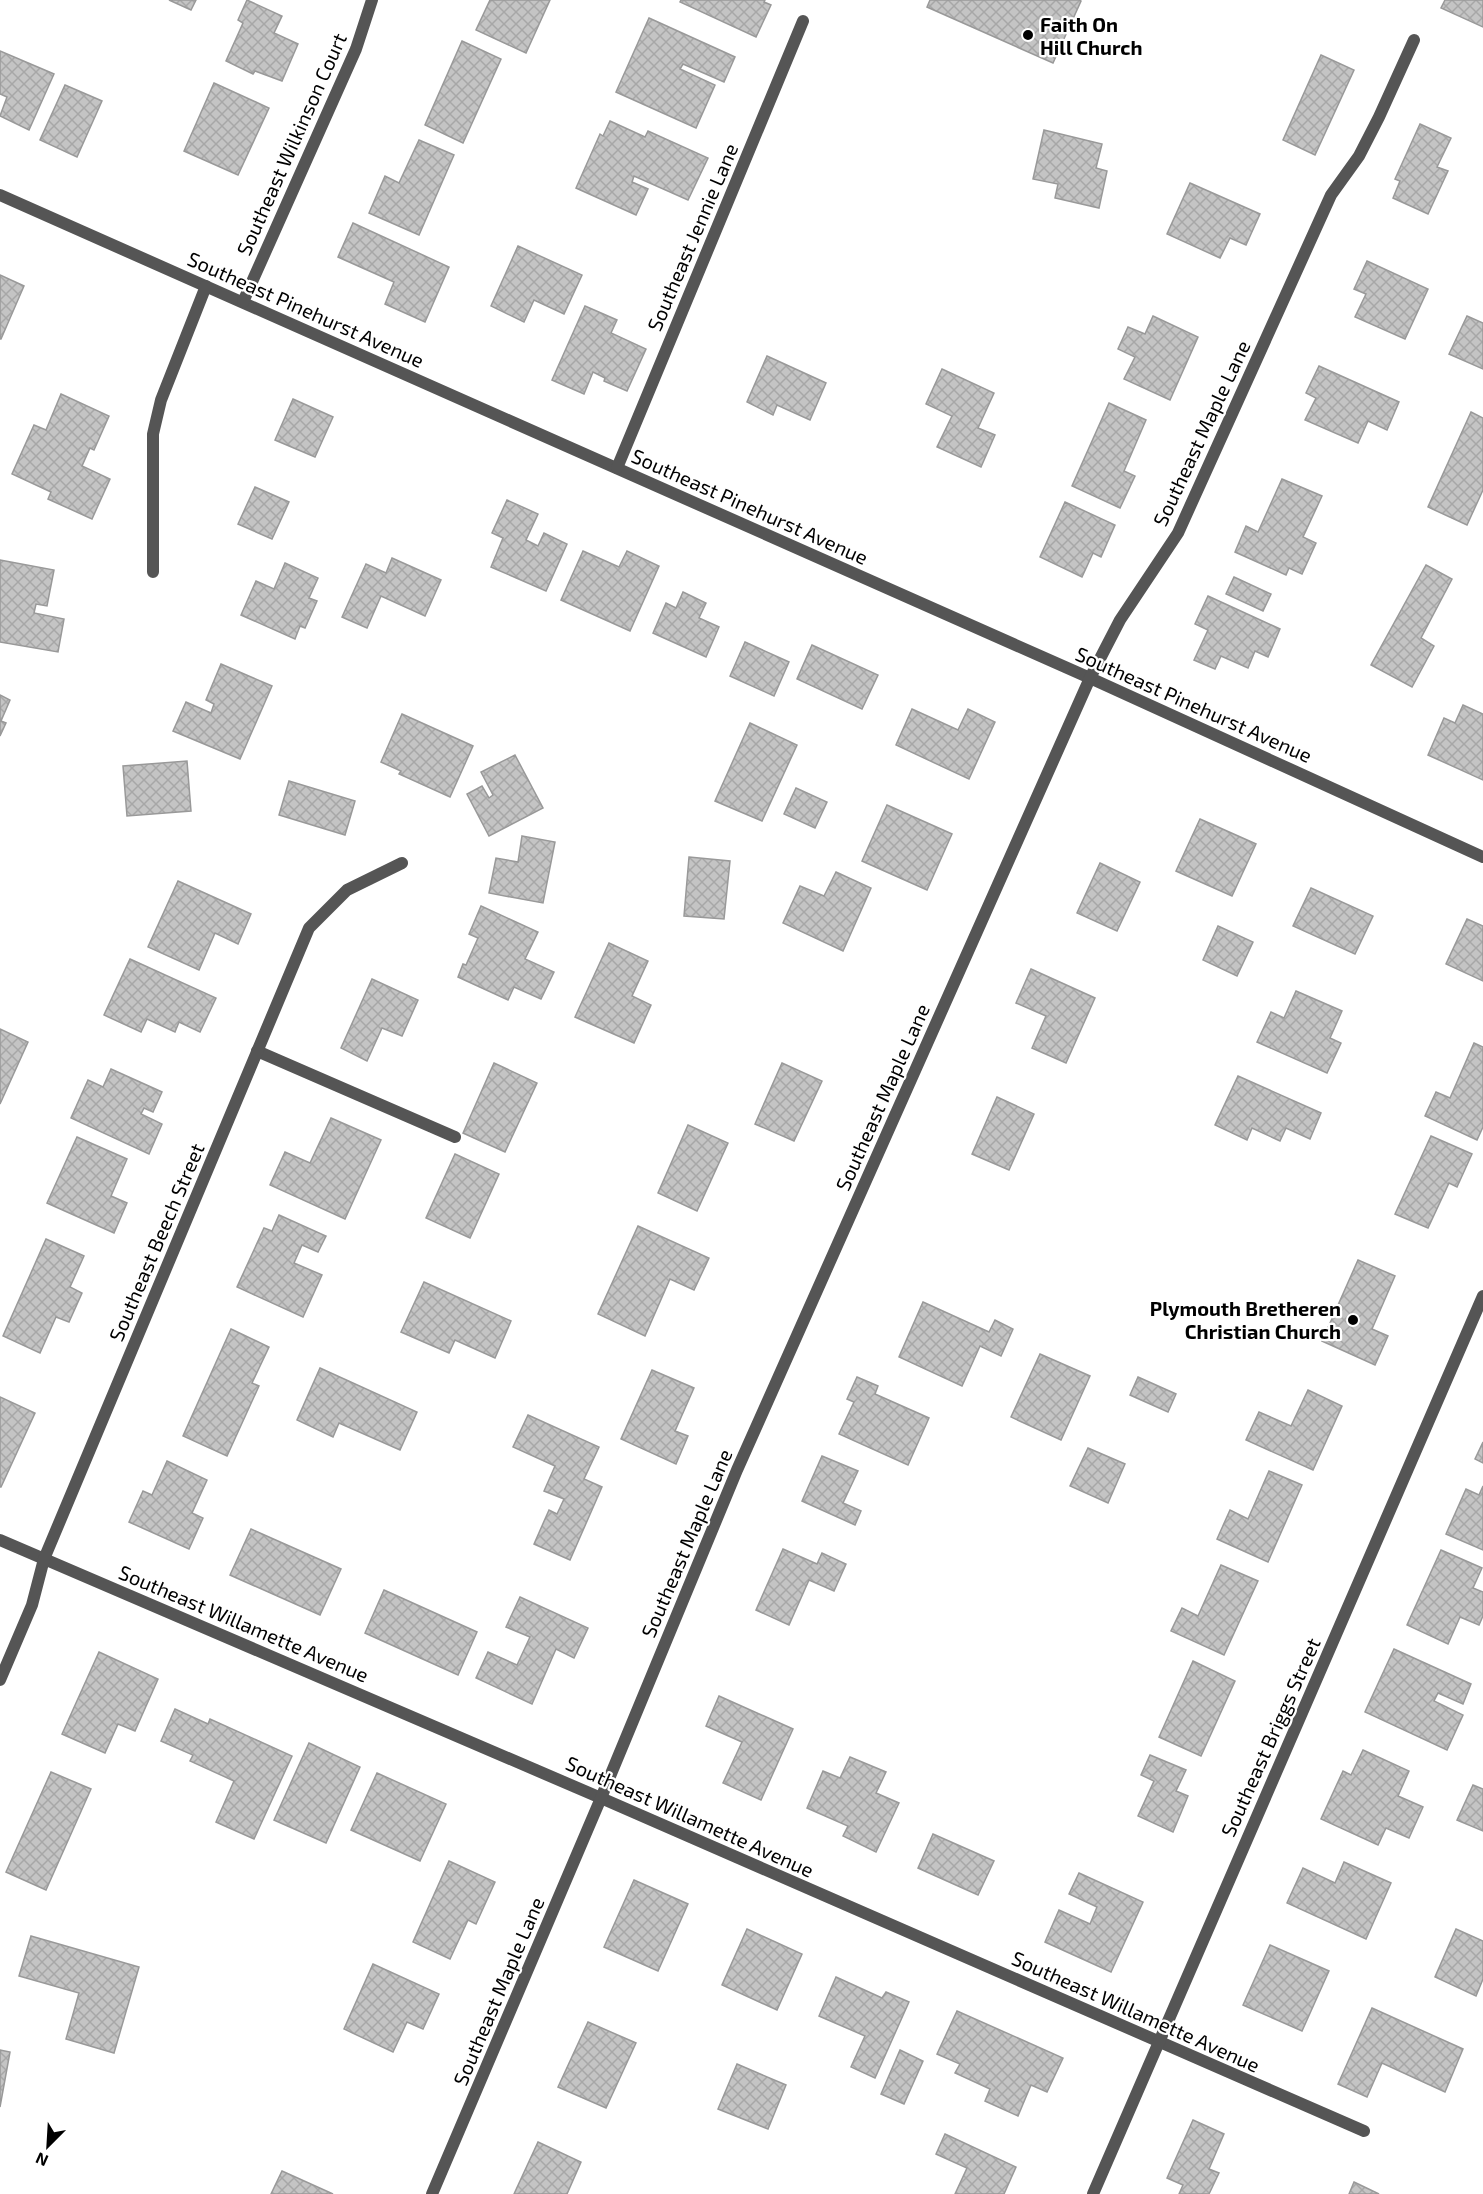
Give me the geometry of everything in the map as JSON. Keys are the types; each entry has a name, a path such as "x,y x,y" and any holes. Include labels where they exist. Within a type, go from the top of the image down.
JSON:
{"street":[{"name":"Southeast Wilkinson Court","path":"243,302 356,50 372,0"},
{"name":"Southeast Jennie Lane","path":"617,468 803,21"},
{"name":"Southeast Maple Lane","path":"432,2194 601,1798 737,1470 1090,678 1120,620 1178,533 1331,195 1364,146 1414,40"},
{"name":"Southeast Pinehurst Avenue","path":"0,195 1090,678 1483,856"},
{"path":"153,572 153,434 161,400 206,286"},
{"name":"Southeast Beech Street","path":"0,1680 32,1605 44,1559 309,928 347,890 402,863"},
{"path":"257,1051 455,1137"},
{"name":"Southeast Briggs Street","path":"1093,2194 1483,1296"},
{"name":"Southeast Willamette Avenue","path":"0,1539 1364,2131"}],"building":[{"path":"169,0 196,0 191,10"},
{"path":"247,0 282,16 274,33 298,44 282,81 255,71 253,74 226,61 243,23 238,20"},
{"path":"490,0 550,0 526,53 476,30"},
{"path":"681,0 765,0 764,2 771,5 756,37 680,2"},
{"name":"Faith On Hill Church","path":"930,0 1081,1 1053,63 927,7"},
{"path":"1445,0 1483,0 1483,27 1441,8"},
{"path":"649,18 735,57 724,82 683,64 680,69 715,85 696,128 616,92"},
{"path":"462,41 501,59 463,143 425,125"},
{"path":"0,51 54,74 29,130 0,116 7,97 0,94"},
{"path":"1321,55 1354,70 1315,155 1283,140"},
{"path":"214,83 269,108 238,175 184,151"},
{"path":"65,85 102,101 77,157 40,140"},
{"path":"610,121 645,137 648,131 708,158 688,200 634,176 632,182 648,189 636,215 576,188 600,134 603,136"},
{"path":"1420,124 1451,138 1437,167 1448,171 1428,214 1393,198 1400,181 1395,179"},
{"path":"1044,130 1102,144 1096,168 1107,171 1099,208 1055,198 1058,184 1033,179"},
{"path":"419,140 454,155 419,235 369,213 385,176 399,183"},
{"path":"1190,183 1260,214 1246,245 1230,238 1220,258 1167,234"},
{"path":"353,223 449,267 425,322 385,304 394,282 338,257"},
{"path":"518,246 582,275 564,314 534,300 524,322 491,306"},
{"path":"1367,261 1428,289 1405,339 1355,317 1366,294 1354,289"},
{"path":"0,275 24,286 1,339 0,339"},
{"path":"585,306 617,320 611,333 646,349 627,391 604,381 605,378 593,372 584,394 552,380"},
{"path":"1153,316 1198,337 1170,400 1124,379 1135,357 1118,349 1128,327 1145,334"},
{"path":"1467,316 1483,323 1483,369 1449,354"},
{"path":"767,356 826,383 810,420 777,405 773,415 747,402"},
{"path":"1319,366 1399,402 1387,430 1368,421 1358,443 1305,420 1316,398 1306,393"},
{"path":"942,369 994,393 978,428 995,435 981,467 937,447 952,416 926,404"},
{"path":"61,394 109,416 94,450 90,448 82,466 110,479 92,519 48,499 51,492 12,474 34,425 46,430"},
{"path":"293,399 333,417 315,457 275,440"},
{"path":"1109,403 1146,420 1124,471 1135,476 1120,508 1072,486"},
{"path":"1471,412 1483,418 1483,490 1467,525 1428,507"},
{"path":"1282,479 1322,496 1303,537 1316,543 1302,574 1289,568 1286,575 1235,552 1246,526 1258,532"},
{"path":"255,487 289,502 272,539 238,524"},
{"path":"507,500 538,514 526,540 538,546 544,533 567,544 546,591 491,567 503,538 492,533"},
{"path":"1065,502 1115,525 1101,557 1093,553 1082,577 1040,557"},
{"path":"583,551 619,567 627,551 659,566 630,631 561,600"},
{"path":"392,558 441,580 425,616 381,596 367,628 342,617 366,564 386,573"},
{"path":"0,560 54,570 47,606 36,604 34,613 64,619 58,652 0,642"},
{"path":"285,563 318,578 309,598 317,601 305,628 300,626 295,639 241,615 256,581 274,589"},
{"path":"1426,565 1452,579 1421,638 1434,646 1412,687 1371,665"},
{"path":"1234,577 1271,594 1263,611 1226,594"},
{"path":"683,592 706,603 699,618 719,627 706,657 653,633 666,603 676,608"},
{"path":"1208,596 1280,629 1268,657 1255,651 1248,668 1221,656 1215,669 1194,660 1208,630 1195,624"},
{"path":"745,642 789,662 774,696 730,676"},
{"path":"812,645 878,675 862,709 797,679"},
{"path":"221,664 272,686 240,759 173,731 186,702 211,713 214,704 206,700"},
{"path":"0,695 10,700 1,721 6,723 0,736"},
{"path":"1463,705 1483,714 1483,780 1428,755 1444,718 1455,723"},
{"path":"912,709 958,730 968,709 995,722 969,779 896,745"},
{"path":"402,714 473,746 450,797 399,774 401,771 381,762"},
{"path":"750,723 797,745 762,821 715,801"},
{"path":"515,755 543,808 489,836 467,794 482,786 489,798 493,795 481,772"},
{"path":"187,761 191,811 127,816 123,766"},
{"path":"289,781 355,801 345,835 279,815"},
{"path":"796,788 827,802 815,828 784,814"},
{"path":"887,805 952,834 927,890 862,861"},
{"path":"1200,819 1256,844 1232,896 1176,871"},
{"path":"522,836 555,842 543,903 489,893 496,858 518,862"},
{"path":"689,857 730,861 724,919 684,916"},
{"path":"1100,863 1140,882 1117,931 1077,913"},
{"path":"836,872 871,888 843,951 783,923 800,886 824,896"},
{"path":"178,881 251,914 238,944 215,933 199,970 148,947"},
{"path":"1311,888 1373,916 1355,954 1293,926"},
{"path":"481,906 538,932 525,959 554,972 541,999 514,987 508,1000 458,977 478,938 469,934"},
{"path":"1467,919 1483,926 1483,981 1446,964"},
{"path":"1218,926 1253,942 1237,976 1203,960"},
{"path":"609,943 648,961 632,996 651,1005 634,1043 575,1017"},
{"path":"130,959 216,998 200,1032 179,1022 175,1032 147,1019 141,1032 104,1015"},
{"path":"1031,969 1095,998 1066,1063 1032,1048 1046,1016 1016,1003"},
{"path":"372,979 418,1000 402,1036 382,1028 367,1061 341,1048"},
{"path":"1296,991 1342,1011 1330,1038 1341,1043 1327,1073 1257,1042 1271,1012 1284,1018"},
{"path":"0,1029 28,1042 0,1104"},
{"path":"1474,1043 1483,1047 1483,1127 1477,1140 1425,1116 1436,1092 1450,1098"},
{"path":"494,1063 537,1083 505,1152 463,1133"},
{"path":"782,1063 822,1081 794,1141 755,1124"},
{"path":"111,1069 162,1092 153,1112 144,1108 141,1114 162,1124 149,1154 71,1118 88,1080 103,1087"},
{"path":"1238,1076 1321,1113 1310,1139 1286,1128 1280,1141 1252,1128 1247,1140 1215,1125"},
{"path":"997,1097 1034,1114 1009,1170 972,1154"},
{"path":"331,1118 381,1140 345,1219 270,1185 285,1152 310,1163"},
{"path":"688,1125 728,1143 697,1211 658,1193"},
{"path":"1431,1136 1472,1154 1457,1187 1449,1183 1428,1228 1395,1214"},
{"path":"77,1137 127,1159 111,1196 127,1203 114,1233 47,1203"},
{"path":"455,1154 499,1174 470,1238 426,1218"},
{"path":"279,1215 326,1236 318,1252 302,1245 294,1263 322,1275 303,1317 237,1287 264,1228 272,1231"},
{"path":"638,1226 709,1258 694,1290 670,1279 645,1336 598,1314"},
{"path":"46,1239 84,1256 70,1287 82,1293 69,1322 56,1317 40,1353 3,1336"},
{"name":"Plymouth Bretheren Christian Church","path":"1358,1260 1395,1276 1372,1329 1388,1336 1375,1365 1322,1341"},
{"path":"424,1282 511,1321 495,1358 455,1340 449,1353 401,1332"},
{"path":"923,1302 989,1332 995,1320 1013,1329 1001,1356 980,1346 962,1386 899,1357"},
{"path":"231,1329 269,1347 252,1383 259,1386 227,1456 183,1436"},
{"path":"1040,1354 1090,1376 1061,1440 1011,1417"},
{"path":"320,1368 417,1412 400,1450 339,1423 333,1437 297,1420"},
{"path":"652,1370 694,1388 675,1431 688,1436 676,1464 621,1439"},
{"path":"857,1377 878,1386 875,1394 929,1418 908,1465 839,1434 854,1402 847,1399"},
{"path":"1138,1377 1176,1394 1168,1412 1130,1395"},
{"path":"1308,1390 1342,1406 1313,1470 1246,1440 1259,1412 1291,1426"},
{"path":"0,1397 35,1413 1,1487 0,1487"},
{"path":"528,1415 599,1447 584,1479 602,1487 570,1560 534,1544 549,1510 557,1514 564,1499 544,1491 555,1466 513,1447"},
{"path":"1483,1442 1483,1463 1475,1459"},
{"path":"1088,1448 1125,1464 1108,1503 1070,1486"},
{"path":"822,1456 858,1471 843,1503 861,1511 855,1525 802,1501"},
{"path":"167,1461 207,1480 192,1513 203,1518 189,1549 129,1522 143,1491 152,1495"},
{"path":"1269,1471 1302,1485 1268,1562 1217,1539 1230,1510 1248,1519"},
{"path":"1483,1486 1483,1550 1446,1534 1466,1489 1479,1495"},
{"path":"251,1529 341,1569 320,1615 230,1575"},
{"path":"783,1549 817,1564 822,1553 846,1564 834,1591 809,1580 789,1625 756,1610"},
{"path":"1441,1550 1482,1568 1473,1588 1483,1592 1483,1616 1479,1625 1460,1617 1448,1644 1407,1625"},
{"path":"1221,1565 1258,1581 1224,1655 1171,1631 1182,1608 1198,1616"},
{"path":"384,1590 477,1632 458,1675 365,1633"},
{"path":"520,1597 588,1628 574,1658 556,1649 532,1704 476,1678 488,1652 517,1665 530,1637 506,1627"},
{"path":"1394,1649 1471,1684 1463,1704 1438,1693 1434,1701 1463,1715 1447,1750 1365,1712"},
{"path":"99,1652 158,1679 135,1731 118,1724 105,1753 62,1734"},
{"path":"1193,1661 1235,1681 1201,1756 1159,1737"},
{"path":"719,1696 793,1729 761,1800 723,1783 742,1742 706,1726"},
{"path":"175,1709 208,1724 210,1719 292,1756 254,1839 216,1822 234,1781 190,1761 193,1755 161,1741"},
{"path":"309,1743 360,1767 326,1843 274,1820"},
{"path":"1363,1750 1409,1771 1398,1796 1423,1807 1409,1838 1386,1828 1378,1845 1321,1819 1343,1771 1351,1775"},
{"path":"1150,1755 1186,1770 1176,1791 1188,1796 1173,1832 1138,1816 1154,1781 1141,1775"},
{"path":"850,1757 886,1772 876,1793 899,1803 876,1852 843,1836 848,1826 807,1808 823,1771 840,1778"},
{"path":"51,1772 91,1789 46,1890 6,1872"},
{"path":"377,1773 446,1804 420,1861 351,1830"},
{"path":"1473,1785 1483,1789 1483,1831 1457,1820"},
{"path":"933,1834 994,1861 978,1895 918,1868"},
{"path":"449,1861 495,1882 476,1924 468,1920 450,1959 413,1942"},
{"path":"1344,1862 1391,1883 1366,1939 1287,1903 1303,1868 1335,1883"},
{"path":"1079,1873 1143,1902 1111,1972 1045,1942 1059,1910 1090,1924 1097,1907 1069,1894"},
{"path":"634,1880 688,1904 658,1971 604,1947"},
{"path":"747,1929 802,1954 777,2010 722,1985"},
{"path":"1456,1929 1483,1941 1483,1979 1476,1996 1435,1977"},
{"path":"31,1936 139,1967 114,2053 66,2039 79,1993 19,1976"},
{"path":"1270,1945 1329,1971 1302,2031 1243,2005"},
{"path":"373,1964 439,1994 423,2029 407,2022 393,2052 344,2029"},
{"path":"836,1977 882,1998 886,1992 909,2002 875,2078 851,2067 865,2036 819,2016"},
{"path":"1372,2008 1463,2049 1445,2092 1382,2063 1367,2097 1338,2084"},
{"path":"957,2011 1063,2058 1047,2092 1031,2085 1018,2116 985,2101 990,2089 955,2073 960,2064 937,2054"},
{"path":"588,2022 636,2043 606,2108 558,2087"},
{"path":"0,2050 10,2052 0,2107"},
{"path":"900,2050 923,2061 904,2104 881,2094"},
{"path":"737,2064 786,2085 768,2129 718,2109"},
{"path":"1193,2120 1224,2134 1209,2169 1219,2173 1209,2194 1179,2194 1183,2185 1167,2178"},
{"path":"945,2134 1016,2167 1004,2194 955,2194 967,2168 936,2154"},
{"path":"538,2142 581,2162 567,2194 514,2194"},
{"path":"282,2171 333,2194 271,2194"},
{"path":"1354,2182 1379,2194 1349,2194"}],"place":[{"name":"Faith On Hill Church","path":"1028,35"},
{"name":"Plymouth Bretheren Christian Church","path":"1353,1320"}]}
